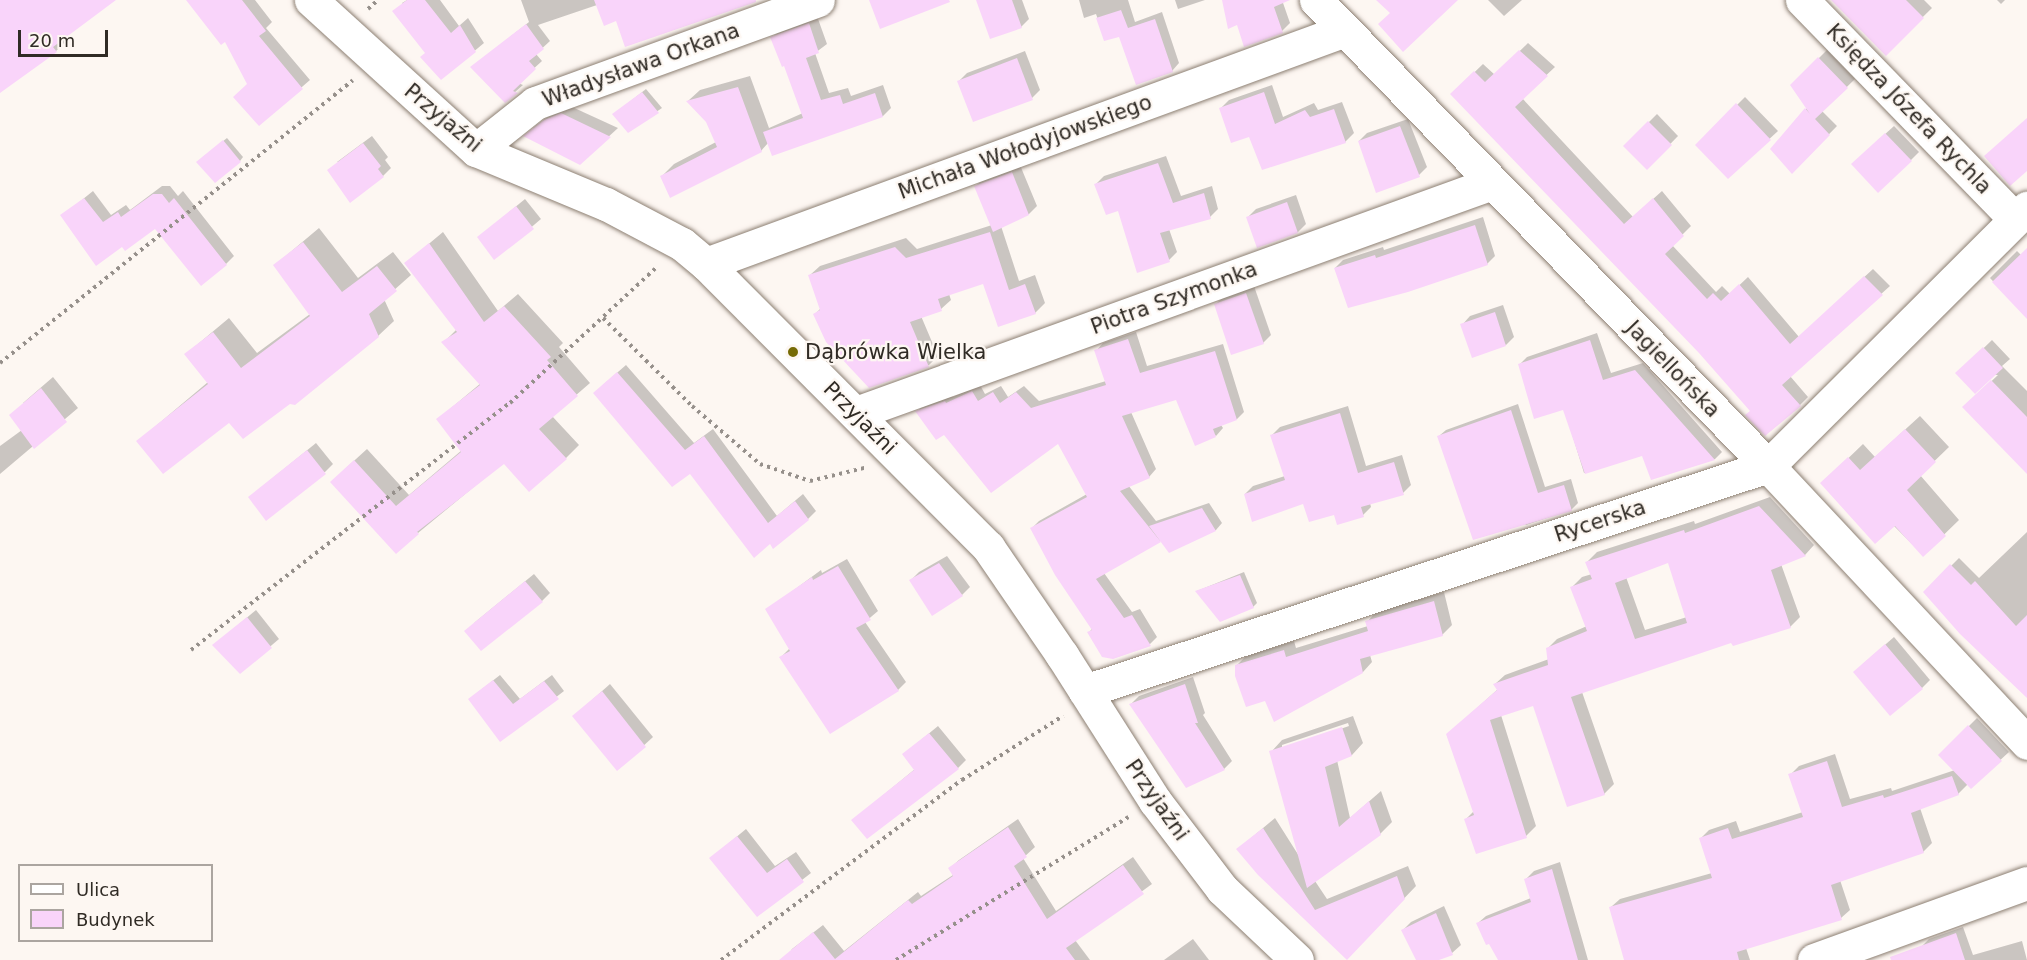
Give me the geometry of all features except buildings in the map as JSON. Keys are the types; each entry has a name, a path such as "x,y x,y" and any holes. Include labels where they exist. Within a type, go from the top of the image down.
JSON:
{"street":[{"name":"Władysława Orkana","path":"476,150 535,103 818,0"},
{"name":"Jagiellońska","path":"1316,0 1768,466 2027,743"},
{"name":"Księdza Józefa Rychla","path":"1802,0 2021,213"},
{"name":"Przyjaźni","path":"338,7 377,61 476,150 606,204 694,254 856,413 988,547 1155,801 1222,889 1297,960"},
{"name":"Michała Wołodyjowskiego","path":"694,254 1345,30"},
{"name":"Piotra Szymonka","path":"856,413 1492,183"},
{"name":"Rycerska","path":"1087,695 1768,466 2021,213"},
{"path":"1815,960 2027,884"}],"path":[{"path":"338,7 378,0"},
{"path":"0,363 377,61"},
{"path":"191,650 510,403 603,318 694,254"},
{"path":"603,318 692,406 760,464 810,482 900,459"},
{"path":"721,960 962,780 1087,695"},
{"path":"896,960 1155,801"}],"place":[{"name":"Dąbrówka Wielka","path":"793,352"}]}
